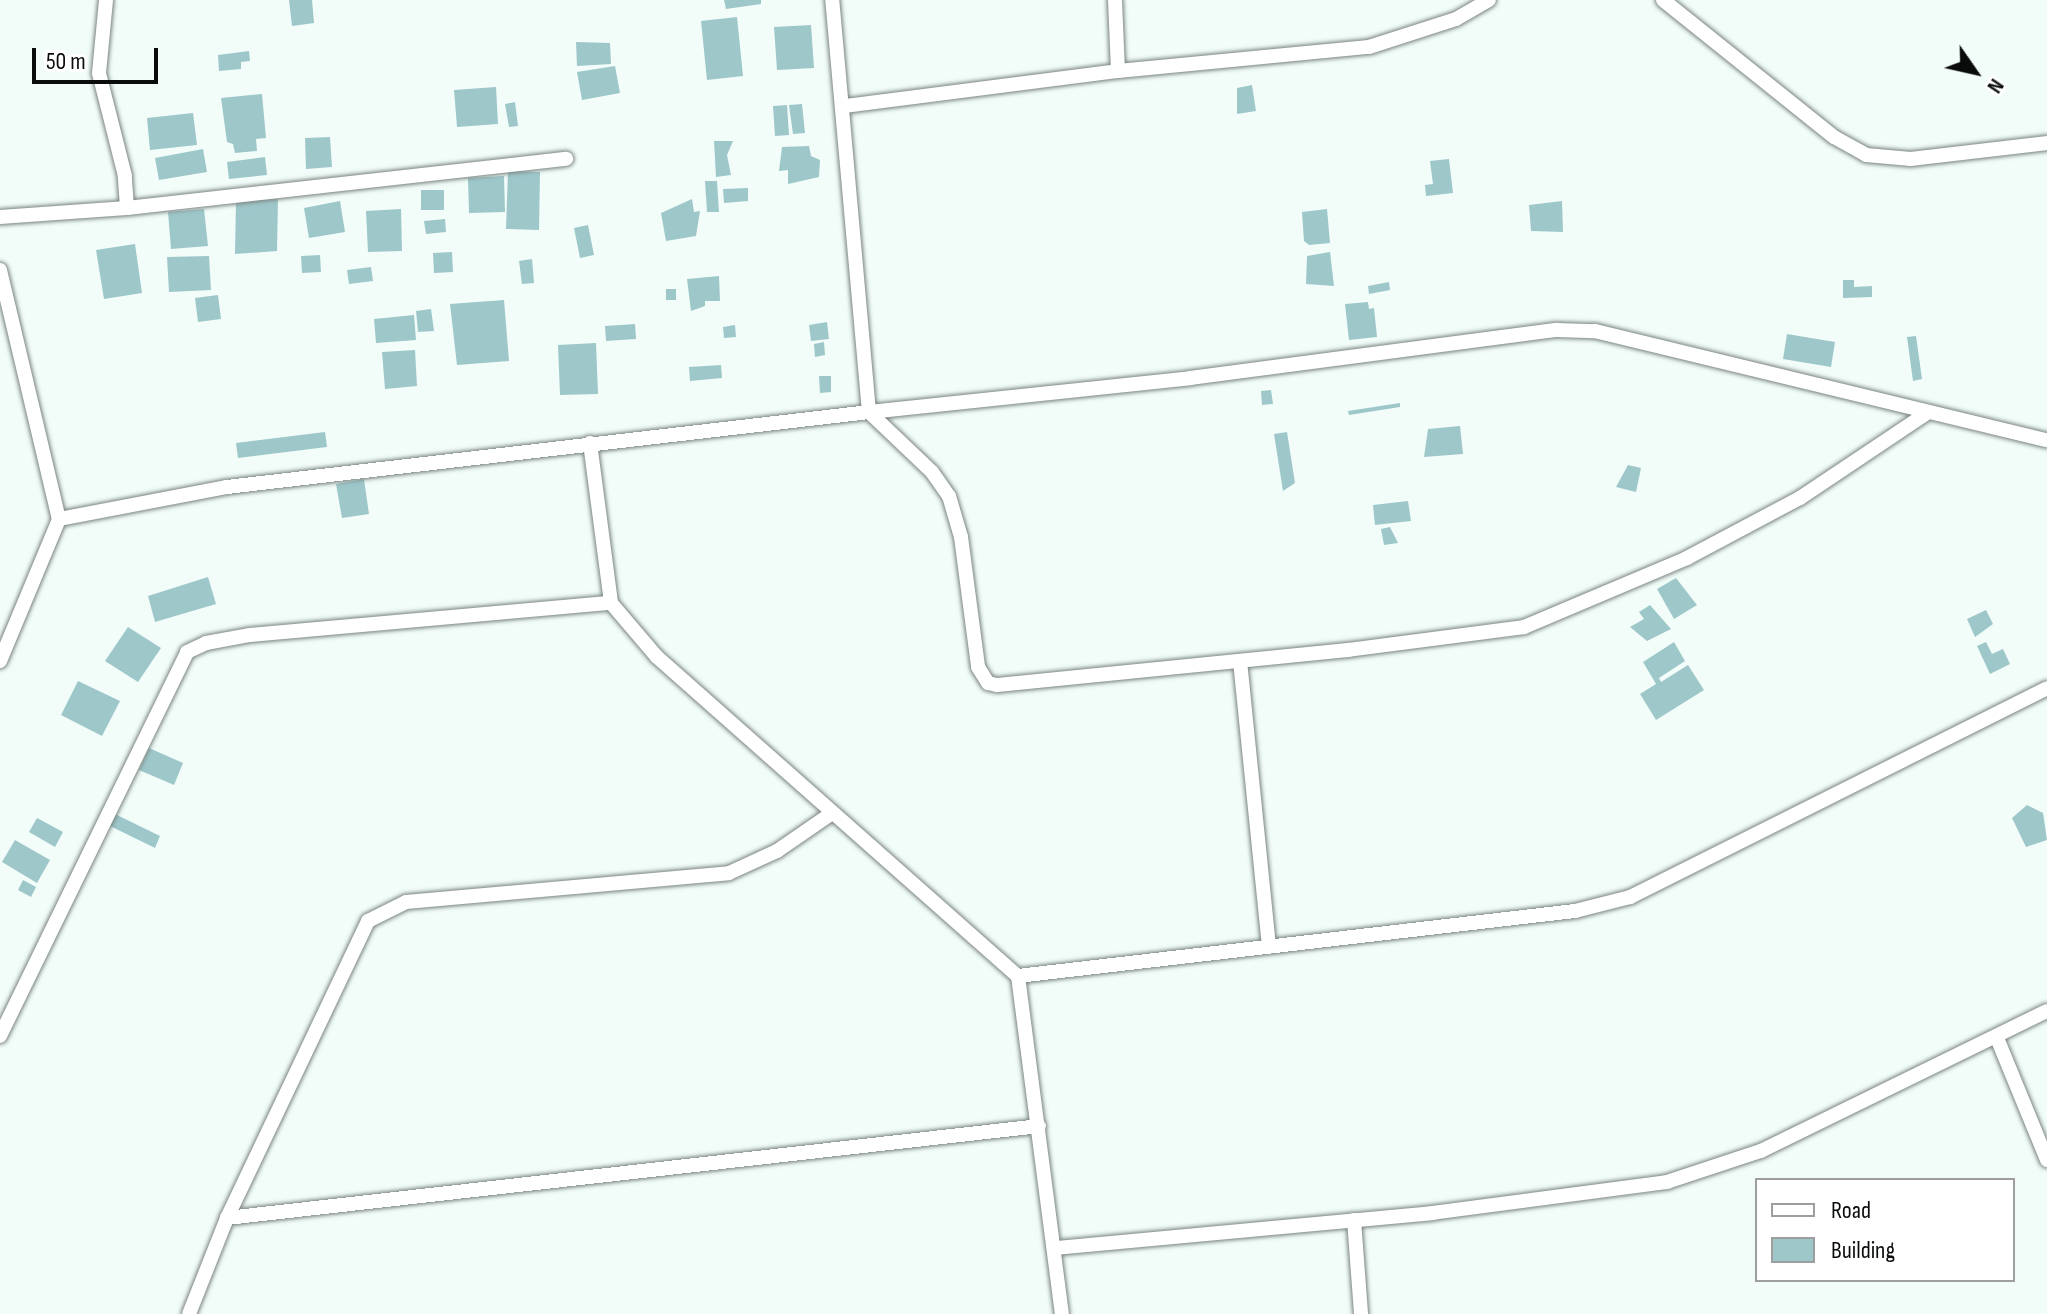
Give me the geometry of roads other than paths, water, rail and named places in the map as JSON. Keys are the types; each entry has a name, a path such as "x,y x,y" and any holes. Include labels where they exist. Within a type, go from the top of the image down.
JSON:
{"street":[{"path":"106,0 99,73 125,176 127,208"},
{"path":"832,0 845,106 869,412 932,472 949,496 961,537 978,667 988,683 1240,661 1524,627 1687,558 1800,498 1927,413"},
{"path":"1115,0 1118,71"},
{"path":"845,106 1118,71 1369,47 1456,19 1489,0"},
{"path":"1663,0 1834,137 1866,155 1911,159 2047,143"},
{"path":"0,217 127,208 566,159"},
{"path":"0,270 59,519 0,661"},
{"path":"59,519 172,495 590,443 1206,376 1557,330 1595,331 2046,442"},
{"path":"590,443 611,603 657,657 1018,976 1056,1248 1062,1314"},
{"path":"0,1036 187,652 206,643 250,635 611,603"},
{"path":"1240,661 1269,947"},
{"path":"1018,976 1575,911 1630,897 2047,688"},
{"path":"189,1314 227,1218 359,937 384,910 406,902 729,873 777,851 832,813"},
{"path":"1056,1248 1354,1220 1679,1179 1761,1151 2047,1011"},
{"path":"1997,1038 2047,1160"},
{"path":"227,1218 1039,1126"},
{"path":"1354,1220 1361,1314"}]}
